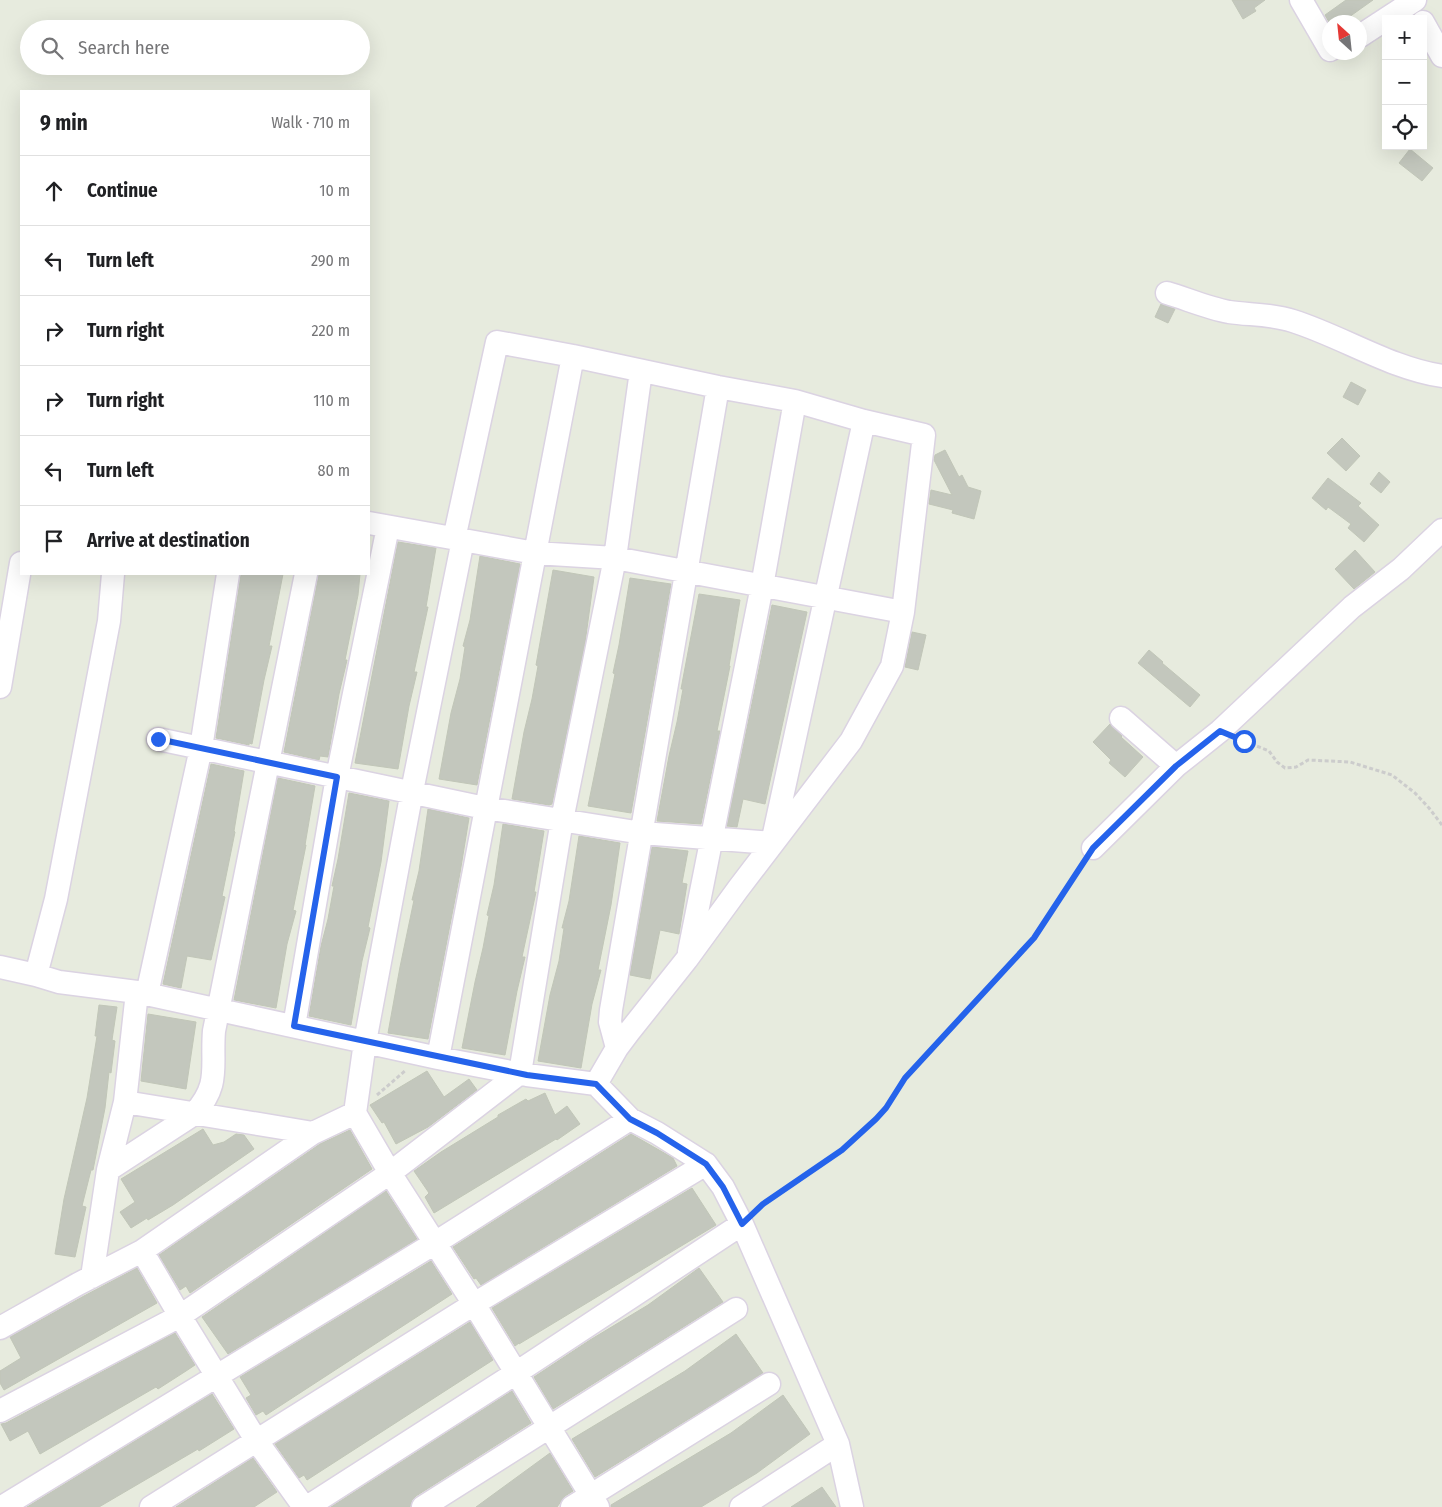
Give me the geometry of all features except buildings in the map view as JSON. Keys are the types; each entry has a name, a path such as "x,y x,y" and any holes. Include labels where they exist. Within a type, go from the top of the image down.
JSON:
{"street":[{"path":"1301,0 1322,36"},
{"path":"1392,15 1415,0 1421,15"},
{"path":"1367,31 1382,22"},
{"path":"1427,29 1442,56"},
{"path":"1167,293 1226,312 1274,316 1292,321 1352,344 1391,362 1442,376"},
{"path":"596,1084 617,1048 688,959 772,843 852,741 892,666 903,612 924,436 864,421 795,400 718,387 497,342 458,540 365,1042 355,1113 390,1173 516,1373 548,1428 586,1503 769,1384"},
{"path":"431,1056 485,808 573,356"},
{"path":"0,1411 180,1316 390,1173 520,1073 562,820 616,558 641,371"},
{"path":"617,1048 610,1016 718,387"},
{"path":"688,959 762,586 795,400"},
{"path":"772,843 864,421"},
{"path":"370,574 378,525 535,553 616,558 903,612"},
{"path":"1093,848 1176,766 1220,731 1352,607 1401,569 1442,530"},
{"path":"0,687 20,569"},
{"path":"36,975 56,899 109,621 114,575"},
{"path":"92,1277 108,1170 125,1102 142,993 200,748 228,575"},
{"path":"108,1170 194,1114 203,1104 212,1086 214,1074 213,1038 306,575"},
{"path":"294,1026 370,575"},
{"path":"1121,718 1176,766"},
{"path":"158,739 412,791 485,808 642,833 772,843"},
{"path":"0,967 59,982 142,993 431,1056 520,1073 596,1084 630,1119 657,1133 706,1164 723,1187 742,1224 838,1444 852,1507"},
{"path":"125,1102 313,1133"},
{"path":"0,1328 142,1251 313,1133 355,1113"},
{"path":"2,1507 435,1243 630,1119"},
{"path":"151,1507 474,1304 706,1164"},
{"path":"142,1251 256,1440 306,1507 516,1373 742,1224"},
{"path":"423,1507 736,1309"},
{"path":"753,1503 838,1444"}],"path":[{"path":"1220,731 1269,751 1277,762 1285,768 1296,767 1308,760 1350,762 1392,775 1415,793 1442,825"},
{"path":"742,1224 763,1204 842,1150 876,1119 886,1108 905,1078 1034,938 1093,848"},
{"path":"355,1113 431,1056"}],"route":[{"path":"158,739 337,777 294,1026 438,1058 527,1075 596,1084 630,1119 657,1133 706,1164 731,1200 742,1224 763,1204 832,1158 876,1119 886,1108 905,1078 1034,938 1093,848 1176,766 1220,731 1244,741"}]}
